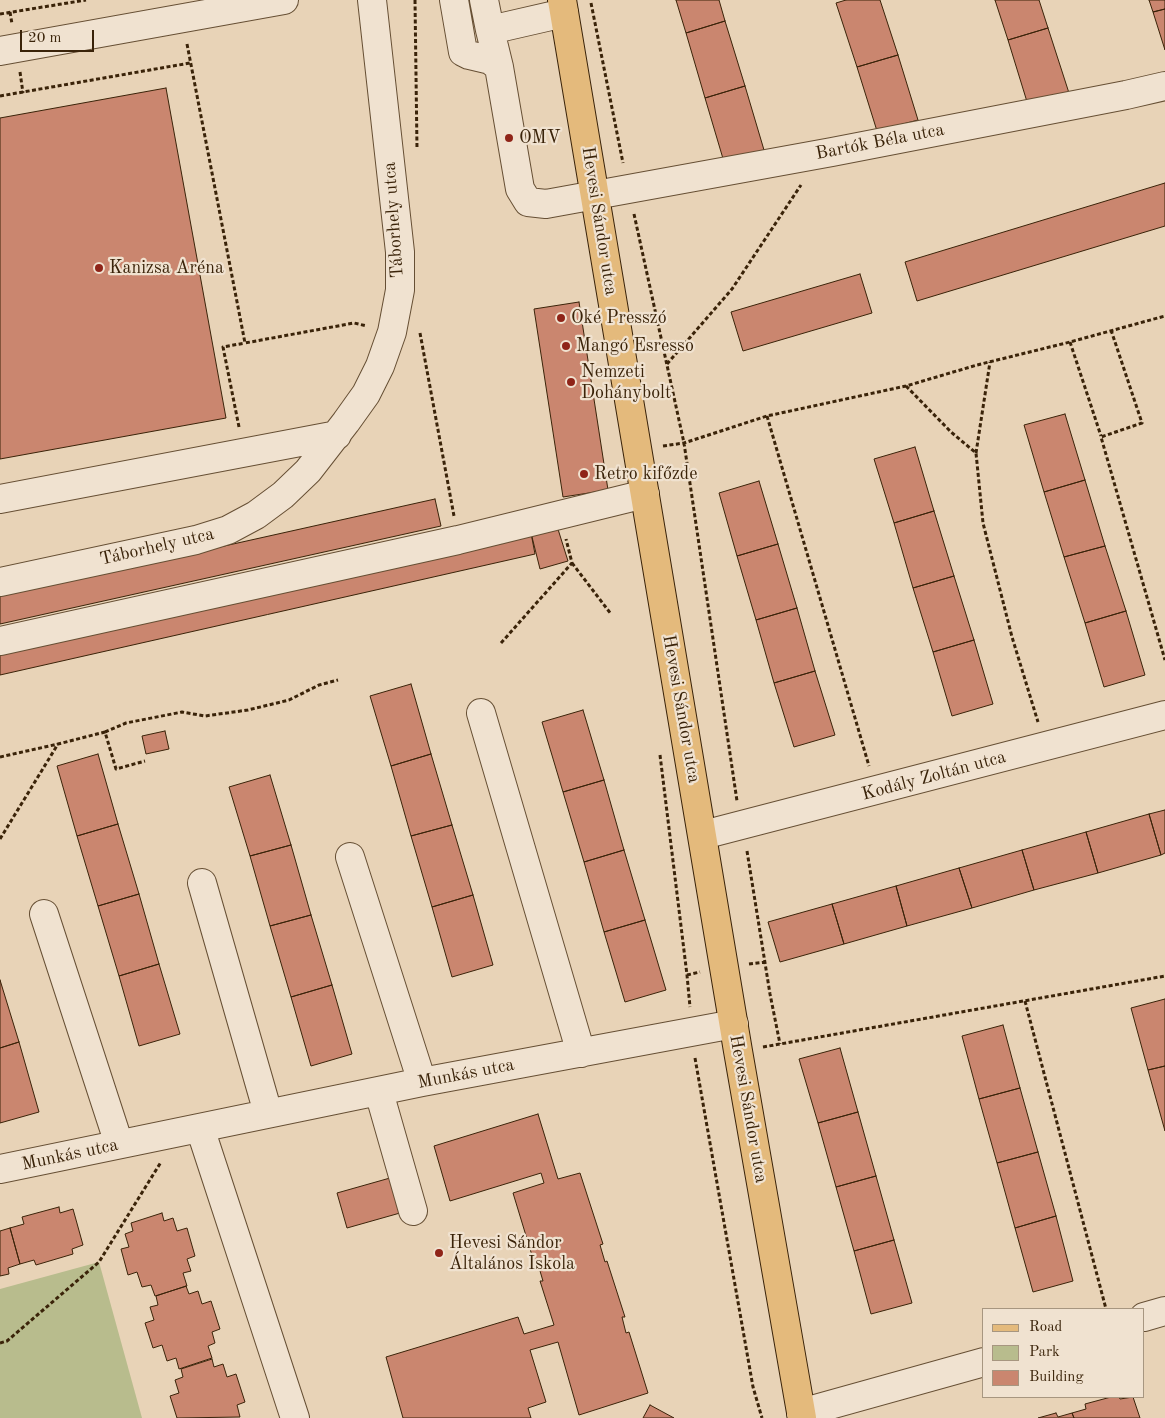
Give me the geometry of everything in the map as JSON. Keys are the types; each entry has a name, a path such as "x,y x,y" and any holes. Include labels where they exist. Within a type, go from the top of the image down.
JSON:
{"main road":[{"name":"Hevesi Sándor utca","path":"563,6 736,1037 802,1416"}],"street":[{"path":"0,51 284,0"},
{"name":"Táborhely utca","path":"1,578 196,540 228,530 256,515 283,495 308,471 337,435 366,394 380,366 392,332 400,290 400,252 372,0"},
{"path":"454,0 463,52 490,60 499,68"},
{"path":"484,0 499,68"},
{"path":"490,30 563,6"},
{"name":"Bartók Béla utca","path":"499,68 520,188 528,202 546,204 841,150 1165,86"},
{"path":"0,499 337,435"},
{"path":"0,641 458,540 645,494"},
{"path":"481,713 581,1053"},
{"name":"Kodály Zoltán utca","path":"703,835 1165,715"},
{"path":"350,857 422,1082"},
{"path":"202,883 268,1113"},
{"path":"44,914 119,1144"},
{"name":"Munkás utca","path":"0,1169 422,1082 692,1032 736,1037"},
{"path":"379,1092 413,1211"},
{"path":"200,1128 295,1418"},
{"path":"1145,1317 1165,1311"},
{"path":"802,1416 982,1363"}],"path":[{"path":"0,14 86,0"},
{"path":"591,0 628,188"},
{"path":"0,96 190,63 245,343"},
{"path":"667,364 732,289 804,181 794,183"},
{"path":"643,212 634,214 684,443 738,809 743,825 770,994 780,1044"},
{"path":"637,451 684,443 767,416 906,386 1165,316"},
{"path":"240,432 223,346 354,322 392,332 420,334"},
{"path":"1101,437 1142,423 1111,330"},
{"path":"1070,342 1101,437 1165,660"},
{"path":"990,362 976,453 983,523 1012,637 1040,727"},
{"path":"906,386 950,432 976,453"},
{"path":"767,416 871,774"},
{"path":"562,515 572,563 611,614"},
{"path":"501,643 572,563"},
{"path":"0,758 105,732 126,723 182,712 204,716 248,710 289,700 320,685 338,680"},
{"path":"105,732 116,769 145,761"},
{"path":"0,839 58,744"},
{"path":"659,752 687,975 694,1055 753,1387 762,1418"},
{"path":"736,1037 780,1044 1165,976"},
{"path":"1024,1001 1106,1308"},
{"path":"0,1343 7,1341 99,1262 162,1160"}],"green space":[{"path":"99,1262 142,1418 0,1418 0,1289"}],"building":[{"path":"676,0 719,0 725,21 686,33"},
{"path":"846,0 880,0 898,55 857,67 836,3"},
{"path":"995,0 1039,0 1048,28 1008,40"},
{"path":"1149,0 1165,0 1165,9 1153,12"},
{"path":"1165,9 1165,50 1153,12"},
{"path":"725,21 745,86 705,98 686,33"},
{"path":"1048,28 1069,93 1028,105 1008,40"},
{"path":"898,55 918,120 877,131 857,67"},
{"path":"745,86 764,150 724,162 705,98"},
{"name":"Kanizsa Aréna","path":"166,88 226,418 0,459 0,118"},
{"path":"1165,183 1165,226 917,301 905,262"},
{"path":"860,274 872,313 743,351 731,312"},
{"path":"579,302 608,490 563,497 534,309"},
{"path":"1065,414 1085,480 1044,492 1024,425"},
{"path":"915,447 934,511 894,523 874,459"},
{"path":"1085,480 1105,546 1064,557 1044,492"},
{"path":"759,481 778,544 737,556 719,493"},
{"path":"435,499 441,526 0,624 0,596"},
{"path":"934,511 954,576 913,588 894,523"},
{"path":"557,526 568,561 540,569 531,533"},
{"path":"531,533 535,554 0,675 0,652"},
{"path":"778,544 797,608 756,620 737,556"},
{"path":"1105,546 1126,611 1085,623 1064,557"},
{"path":"954,576 974,640 933,652 913,588"},
{"path":"797,608 815,671 774,683 756,620"},
{"path":"1126,611 1145,675 1104,687 1085,623"},
{"path":"974,640 993,704 952,716 933,652"},
{"path":"815,671 835,735 794,747 774,683"},
{"path":"411,684 431,754 391,766 370,696"},
{"path":"583,710 604,780 563,792 542,722"},
{"path":"165,731 169,749 146,754 142,736"},
{"path":"98,754 118,824 77,836 57,766"},
{"path":"431,754 452,825 411,836 391,766"},
{"path":"270,775 291,845 250,856 229,787"},
{"path":"604,780 624,850 584,862 563,792"},
{"path":"1165,810 1165,853 1161,855 1149,814"},
{"path":"1149,814 1161,855 1098,873 1086,832"},
{"path":"118,824 139,894 98,906 77,836"},
{"path":"452,825 473,895 432,907 411,836"},
{"path":"1086,832 1098,873 1034,890 1022,850"},
{"path":"291,845 311,915 270,926 250,856"},
{"path":"624,850 645,920 604,932 584,862"},
{"path":"1022,850 1034,890 972,908 959,868"},
{"path":"959,868 972,908 907,926 896,886"},
{"path":"896,886 907,926 844,944 832,904"},
{"path":"139,894 159,964 119,976 98,906"},
{"path":"473,895 493,965 452,977 432,907"},
{"path":"832,904 844,944 780,962 768,922"},
{"path":"311,915 332,985 291,997 270,926"},
{"path":"645,920 666,990 625,1002 604,932"},
{"path":"159,964 180,1034 139,1046 119,976"},
{"path":"0,980 19,1042 0,1048"},
{"path":"332,985 352,1054 311,1066 291,997"},
{"path":"1165,999 1165,1066 1148,1070 1131,1008"},
{"path":"1003,1025 1020,1088 979,1099 962,1036"},
{"path":"19,1042 39,1112 0,1123 0,1048"},
{"path":"840,1048 858,1112 818,1123 799,1059"},
{"path":"1165,1066 1165,1131 1148,1070"},
{"path":"1020,1088 1038,1152 997,1163 979,1099"},
{"path":"858,1112 876,1176 836,1187 818,1123"},
{"name":"Hevesi Sándor Általános Iskola","path":"538,1114 558,1179 580,1173 603,1244 600,1245 605,1262 607,1261 625,1317 622,1317 626,1333 629,1332 648,1393 579,1415 558,1342 530,1350 546,1402 528,1408 531,1418 403,1418 386,1357 518,1317 524,1334 554,1325 540,1281 543,1281 537,1261 534,1262 513,1193 544,1183 541,1173 450,1201 434,1146"},
{"path":"1038,1152 1056,1216 1015,1228 997,1163"},
{"path":"876,1176 894,1240 854,1251 836,1187"},
{"path":"390,1178 400,1213 347,1228 337,1193"},
{"path":"59,1207 60,1213 73,1209 83,1245 72,1249 73,1254 36,1265 34,1260 20,1264 10,1228 24,1224 22,1217"},
{"path":"162,1213 164,1221 173,1218 177,1231 187,1228 195,1256 187,1259 191,1271 183,1273 187,1286 155,1296 151,1285 142,1287 137,1272 128,1275 121,1249 129,1247 125,1234 133,1231 131,1223"},
{"path":"1056,1216 1073,1281 1033,1292 1015,1228"},
{"path":"10,1228 20,1264 8,1268 9,1274 0,1276 0,1231"},
{"path":"894,1240 912,1303 871,1314 854,1251"},
{"path":"186,1286 189,1294 198,1291 202,1304 211,1301 220,1329 212,1332 215,1343 208,1346 212,1358 179,1369 176,1358 167,1361 162,1345 153,1348 145,1323 154,1320 150,1307 158,1305 156,1296"},
{"path":"212,1359 214,1367 223,1364 227,1377 236,1374 245,1402 237,1405 240,1417 177,1418 170,1396 179,1393 175,1380 183,1377 181,1369"},
{"path":"1107,1398 1133,1398 1140,1418 1074,1418 1072,1413 1086,1409 1085,1404"},
{"path":"650,1405 674,1418 643,1418"},
{"path":"1056,1413 1058,1417 1072,1413 1074,1418 1038,1418"}],"place":[{"name":"OMV","path":"509,138"},
{"name":"Kanizsa Aréna","path":"99,268"},
{"name":"Oké Presszó","path":"561,318"},
{"name":"Mangó Esresso","path":"566,346"},
{"name":"Nemzeti Dohánybolt","path":"571,382"},
{"name":"Retro kifőzde","path":"584,474"},
{"name":"Hevesi Sándor Általános Iskola","path":"439,1253"}]}
